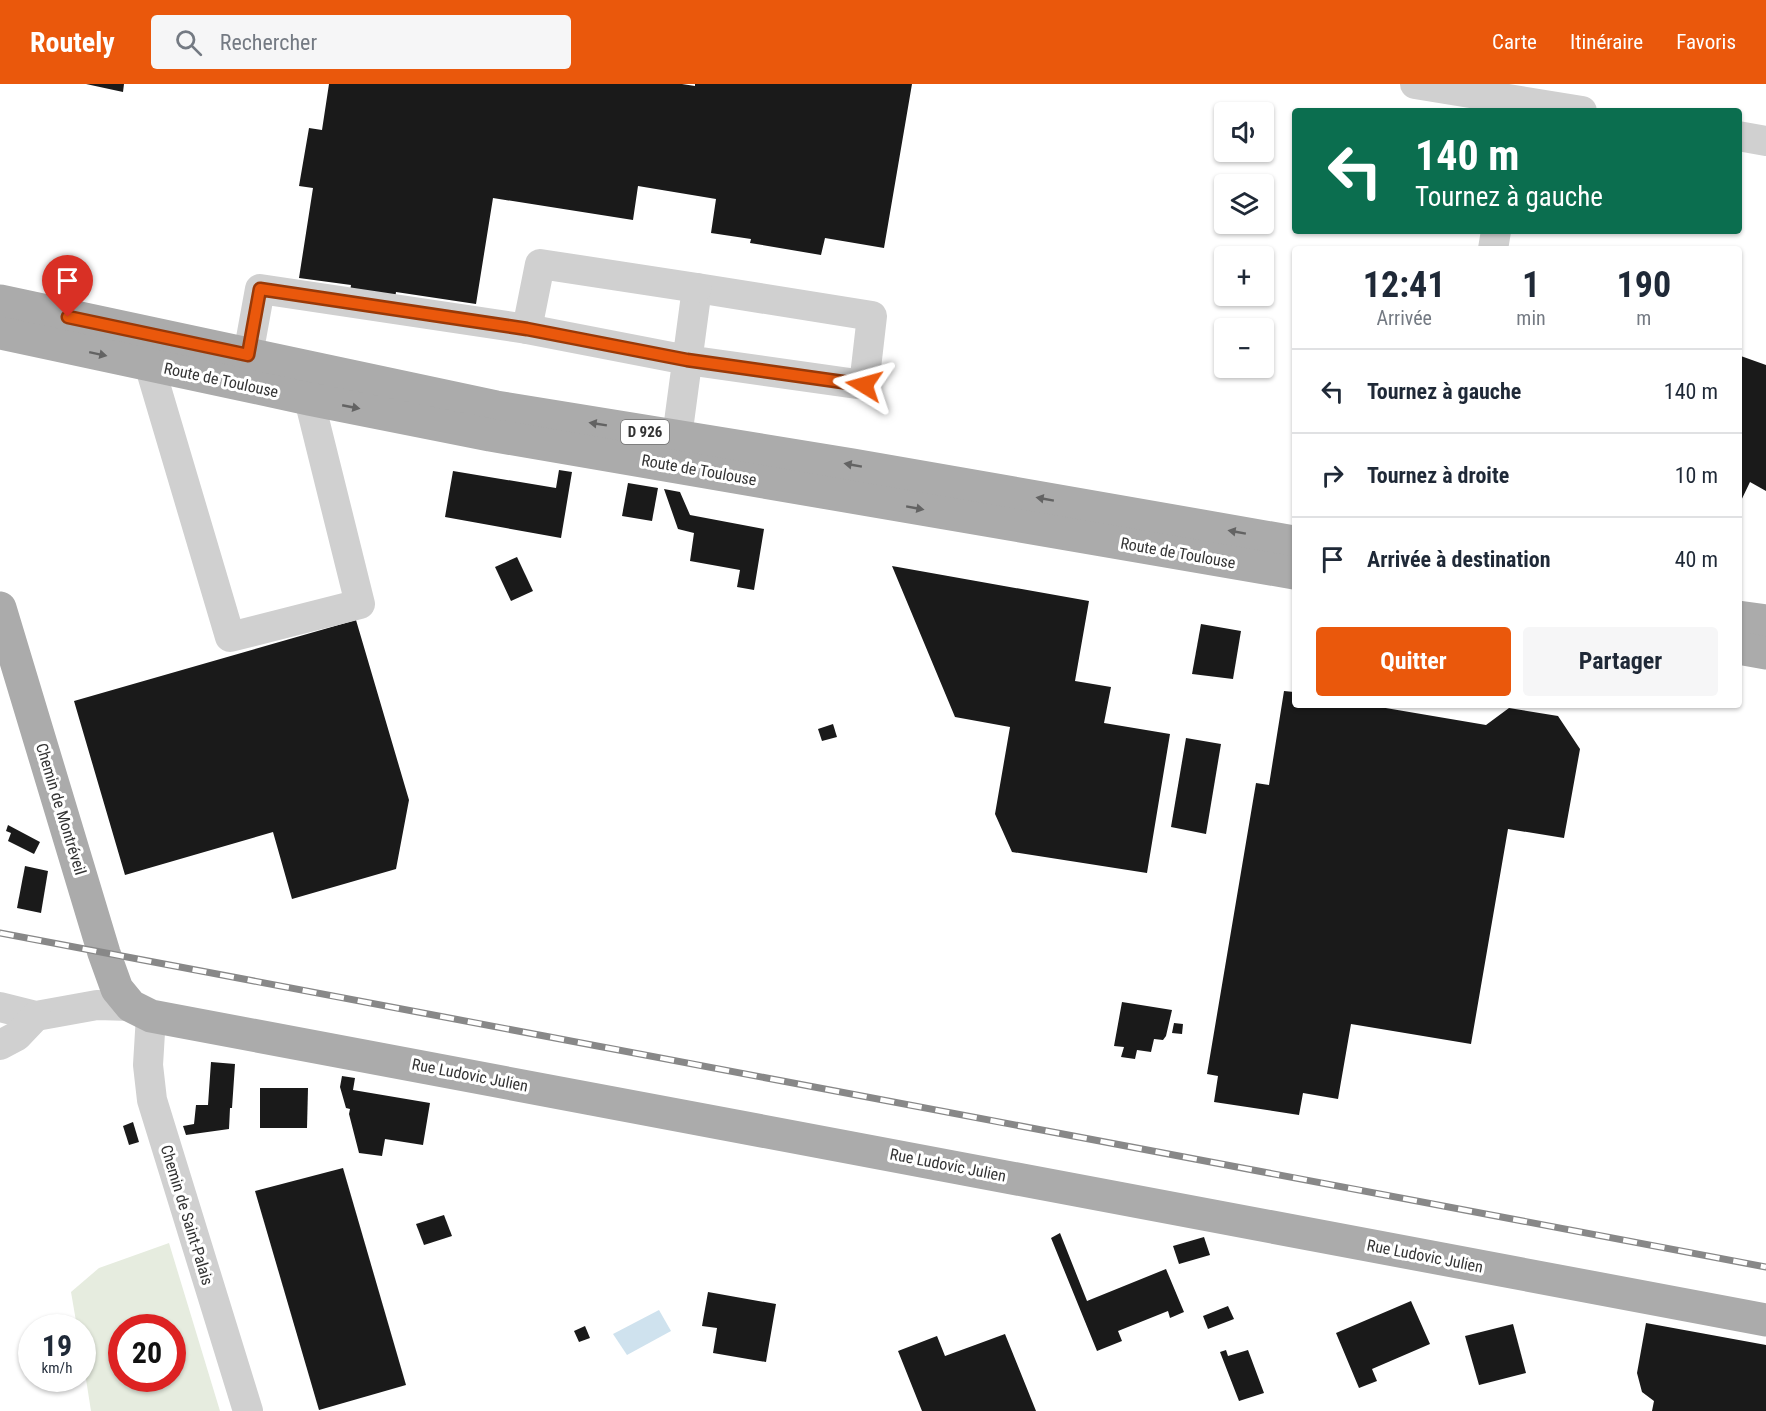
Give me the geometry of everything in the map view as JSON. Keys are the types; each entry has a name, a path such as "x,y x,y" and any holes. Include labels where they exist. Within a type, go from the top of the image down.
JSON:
{"main road":[{"name":"D 926","path":"0,301 496,407 1292,542"},
{"name":"Route de Toulouse","path":"0,333 490,435 1292,573"},
{"name":"Chemin de Montréveil","path":"0,608 104,953 117,988 141,1011"},
{"path":"1742,617 1766,621"},
{"path":"1742,649 1766,652"},
{"name":"Rue Ludovic Julien","path":"141,1011 1766,1320"}],"street":[{"path":"1415,84 1518,106 1544,108"},
{"path":"1742,137 1766,141"},
{"path":"248,355 260,289 527,329 687,360 864,385 872,316 540,264 527,329"},
{"path":"677,437 697,288"},
{"path":"149,364 230,637 360,604 309,399"},
{"path":"0,1007 36,1016 97,1005 141,1011"},
{"name":"Chemin de Saint-Palais","path":"141,1011 152,1100 248,1411"},
{"path":"0,1045 17,1036 36,1016"}],"shaded area":[{"path":"169,1243 220,1411 91,1411 88,1392 96,1392 96,1314 75,1314 71,1292 99,1268"}],"water":[{"path":"659,1310 671,1331 627,1355 613,1334"}],"building":[{"path":"86,84 124,84 123,92"},
{"path":"329,84 682,84 695,86 695,84 912,84 884,248 825,238 821,255 750,243 751,239 711,233 716,199 638,186 633,220 493,198 476,304 396,292 394,306 349,299 351,285 299,278 313,188 299,186 309,128 322,130"},
{"path":"1742,356 1766,365 1766,491 1750,482 1742,499"},
{"path":"559,470 572,472 561,538 445,517 453,471 556,488"},
{"path":"628,483 658,488 652,521 622,516"},
{"path":"664,489 680,492 690,515 764,529 754,590 737,587 740,570 690,561 694,533 678,529"},
{"path":"517,557 533,591 511,601 495,567"},
{"path":"892,566 1089,601 1075,681 1111,687 1104,723 1170,734 1147,873 1012,852 995,814 1010,727 955,717"},
{"path":"356,620 409,800 396,869 292,899 273,832 125,875 74,701"},
{"path":"1201,624 1241,631 1233,679 1192,674"},
{"path":"1284,691 1292,692 1292,708 1386,708 1486,725 1509,708 1558,716 1580,749 1564,838 1508,829 1471,1044 1351,1024 1338,1099 1303,1093 1299,1115 1214,1102 1218,1076 1207,1074 1256,783 1269,785"},
{"path":"833,724 837,737 822,741 818,729"},
{"path":"1186,738 1221,744 1206,834 1171,827"},
{"path":"8,825 40,842 34,854 8,841 11,833 6,831"},
{"path":"25,866 48,871 41,913 17,908"},
{"path":"1122,1002 1172,1010 1163,1040 1154,1039 1151,1052 1137,1050 1135,1059 1121,1057 1124,1047 1114,1046"},
{"path":"1174,1023 1183,1024 1182,1034 1172,1033"},
{"path":"211,1062 235,1064 229,1129 186,1135 183,1126 194,1124 196,1105 208,1105"},
{"path":"342,1076 355,1078 353,1090 430,1103 423,1145 385,1139 382,1156 359,1153 349,1114 350,1109 346,1108 340,1087"},
{"path":"260,1088 308,1088 307,1128 260,1128"},
{"path":"133,1122 139,1142 129,1145 123,1126"},
{"path":"343,1168 406,1385 319,1410 255,1191"},
{"path":"444,1215 452,1236 424,1245 416,1224"},
{"path":"1060,1233 1087,1301 1166,1269 1184,1312 1170,1318 1168,1311 1118,1331 1122,1341 1097,1351 1051,1238"},
{"path":"1204,1237 1210,1255 1179,1264 1173,1246"},
{"path":"708,1292 776,1304 766,1362 713,1353 717,1328 702,1326"},
{"path":"1411,1301 1430,1344 1372,1369 1377,1381 1359,1388 1336,1333"},
{"path":"1228,1306 1234,1319 1208,1329 1203,1316"},
{"path":"1646,1323 1766,1345 1766,1411 1652,1411 1654,1401 1642,1392 1637,1373"},
{"path":"1513,1324 1526,1373 1479,1385 1465,1336"},
{"path":"585,1326 590,1338 579,1342 574,1331"},
{"path":"1005,1334 1036,1411 922,1411 898,1351 937,1336 945,1356"},
{"path":"1226,1350 1228,1356 1248,1350 1264,1393 1239,1401 1220,1352"}],"railway":[{"path":"0,933 1766,1267"}],"route":[{"path":"68,317 248,355 260,289 527,329 687,360 864,385"}]}
